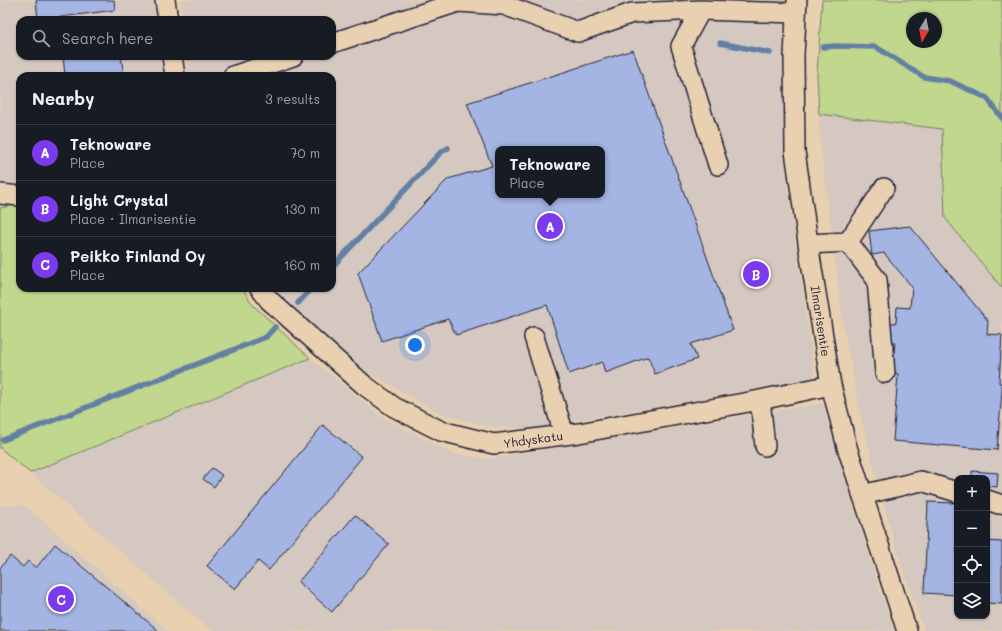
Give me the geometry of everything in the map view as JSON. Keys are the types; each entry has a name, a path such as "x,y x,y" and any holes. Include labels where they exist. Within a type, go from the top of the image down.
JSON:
{"street":[{"path":"165,0 167,16"},
{"path":"336,42 458,2 504,6 578,32 632,13 797,6"},
{"name":"Ilmarisentie","path":"797,6 794,55 795,151 808,244 832,385 847,447 907,631"},
{"path":"701,10 681,46 718,165"},
{"path":"173,60 174,72"},
{"path":"245,72 281,60"},
{"path":"848,242 884,188"},
{"path":"0,194 16,196"},
{"path":"808,244 848,242"},
{"path":"848,242 877,280 886,374"},
{"name":"Yhdyskatu","path":"263,292 269,300 364,385 394,407 441,431 494,444 564,434 760,400 832,385"},
{"path":"534,336 564,434"},
{"path":"760,400 765,446"},
{"path":"862,495 921,481 954,491"}],"shaded area":[{"path":"0,0 154,0 156,16 16,16 16,60 163,60 164,72 16,72 16,205 0,208"},
{"path":"180,0 784,0 783,82 787,183 815,378 537,428 488,427 438,412 357,366 287,305 276,292 336,292 336,72 188,72 186,60 336,60 336,16 182,16"},
{"path":"819,114 942,129 945,218 1002,288 1002,631 924,631 895,545 862,421 844,329 820,140"},
{"path":"310,358 382,417 450,453 489,459 822,403 879,588 894,631 212,631 30,473"},
{"path":"24,505 168,631 0,631 0,506"}],"green space":[{"path":"822,0 1002,0 1002,288 945,218 942,129 819,114 817,74"},
{"path":"16,205 16,292 245,292 253,305 310,358 30,473 0,448 0,208"}],"building":[{"path":"36,0 114,0 115,10 69,16 38,16"},
{"path":"633,50 733,330 691,344 697,359 655,374 648,357 605,373 602,362 569,374 547,305 456,335 448,319 382,341 358,273 448,179 492,166 467,103"},
{"path":"63,60 122,60 123,72 65,72"},
{"path":"910,226 988,321 987,334 1002,335 999,383 1002,383 1002,391 997,450 893,441 898,374 892,373 895,342 888,342 890,323 896,323 897,307 910,308 912,287 884,253 872,255 869,231"},
{"path":"323,425 362,457 269,570 258,561 235,589 207,566"},
{"path":"212,468 222,475 214,487 203,479"},
{"path":"972,471 998,473 997,487 990,486 990,475 972,475"},
{"path":"928,502 954,503 954,595 924,593"},
{"path":"355,515 389,544 332,612 298,582"},
{"path":"990,541 1002,542 1002,604 990,603"},
{"path":"55,544 159,631 0,631 0,568 10,556 23,567 28,561 36,568"}],"waterway":[{"path":"720,43 770,53"},
{"path":"823,47 876,47 924,77 950,81 987,98 1002,118"},
{"path":"336,263 440,153 448,148"},
{"path":"298,303 308,292"},
{"path":"3,440 266,337 275,327"}],"place":[{"name":"Teknoware","path":"550,226"},
{"name":"Light Crystal","path":"756,274"},
{"name":"Peikko Finland Oy","path":"61,599"}]}
